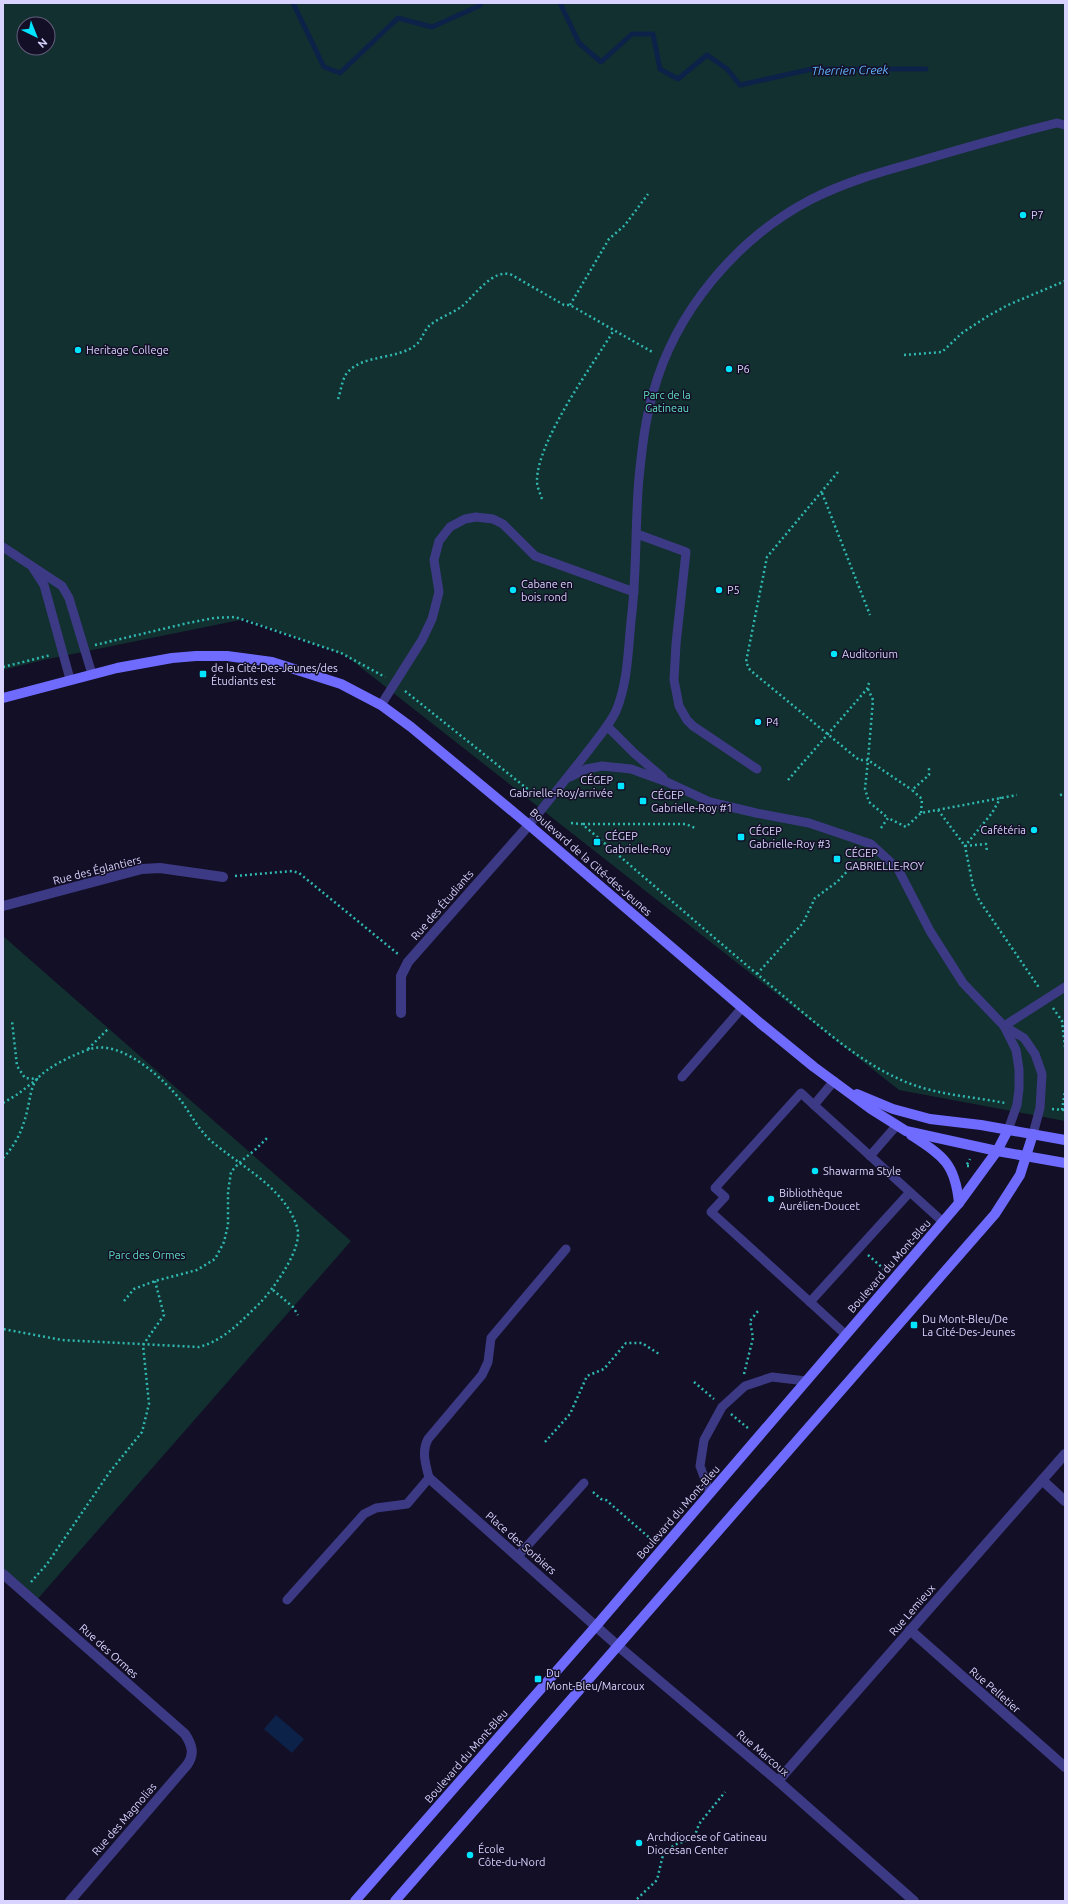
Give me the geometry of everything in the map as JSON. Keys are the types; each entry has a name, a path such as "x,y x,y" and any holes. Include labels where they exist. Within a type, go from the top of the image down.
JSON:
{"street":[{"name":"Boulevard de la Cité-des-Jeunes","path":"3,698 70,679 172,658 227,656 250,658 272,662 341,684 382,705 411,727 529,825 792,1050 871,1109 906,1131 997,1151 1065,1163"},
{"name":"Rue des Étudiants","path":"401,1013 401,976 408,962 529,825"},
{"name":"Rue des Églantiers","path":"3,906 142,869 160,868 223,877"},
{"name":"Boulevard de la Cité-des-Jeunes","path":"846,1090 893,1109 930,1119 981,1125 1065,1140"},
{"name":"Boulevard du Mont-Bleu","path":"355,1901 596,1626 944,1222 997,1151 1008,1130"},
{"path":"906,1131 930,1148 948,1164 954,1173 959,1203"},
{"path":"395,1901 995,1214 1020,1175 1033,1134"},
{"name":"Rue Lemieux","path":"778,1781 1065,1454"},
{"name":"Place des Sorbiers","path":"429,1478 596,1626"},
{"path":"1042,1480 1065,1501"},
{"name":"Rue des Ormes","path":"3,1574 185,1734 193,1752"},
{"name":"Rue Marcoux","path":"596,1626 778,1781 914,1901"},
{"name":"Rue Pelletier","path":"910,1630 1065,1767"},
{"name":"Rue des Magnolias","path":"70,1901 187,1765 193,1752"}],"lane":[{"path":"529,825 567,779 616,712 624,684 634,592 639,479 647,421 653,392 665,359 690,313 712,281 728,264 784,215 845,183 1057,123 1065,125"},
{"path":"382,705 422,640 432,619 439,592 434,560 439,540 450,527 465,519 476,517 492,519 503,524 535,556 634,592"},
{"path":"637,534 686,552 676,644 674,680 679,706 687,720 693,726 757,769"},
{"path":"3,547 62,586 69,598 92,674"},
{"path":"29,564 44,585 70,679"},
{"path":"607,726 634,753 667,782"},
{"path":"567,779 586,770 609,766 631,769 667,782 710,802 756,813 809,822 871,844 898,868 930,931 963,982 1004,1026 1024,1038 1035,1054 1042,1074 1040,1108 1033,1134"},
{"path":"1004,1026 1065,987"},
{"path":"682,1077 742,1008"},
{"path":"1004,1026 1016,1050 1019,1083 1017,1105 1008,1130"},
{"path":"814,1105 834,1081"},
{"path":"846,1335 711,1212 725,1197 715,1188 801,1093 944,1222"},
{"path":"870,1156 896,1125"},
{"path":"810,1302 910,1192"},
{"path":"287,1600 364,1514 376,1508 407,1504 429,1478 424,1456 424,1446 428,1439 482,1374 488,1362 491,1338 566,1249"},
{"path":"710,1493 700,1466 704,1440 722,1406 745,1386 772,1377 806,1381"},
{"path":"518,1556 584,1483"}],"path":[{"path":"570,305 609,239 625,225 648,194"},
{"path":"338,398 345,377 355,366 411,348 420,341 431,325 462,306 485,284 501,275 509,274 564,305 570,305 665,359"},
{"path":"904,355 942,352 962,333 988,316 1008,305 1065,281"},
{"path":"542,499 537,483 537,474 549,436 614,330"},
{"path":"838,472 767,556 746,662 750,670 859,760 868,760 912,790 922,799 921,813"},
{"path":"822,492 870,615"},
{"path":"788,780 868,689 869,684"},
{"path":"868,689 873,700 865,789 869,802 888,818 906,827 921,813 1017,794"},
{"path":"912,790 929,775 929,767"},
{"path":"1060,795 1065,794"},
{"path":"965,846 992,813 1001,797"},
{"path":"938,810 965,846 973,886 980,900 1062,1021 1065,1047"},
{"path":"881,828 888,818"},
{"path":"571,823 686,824 695,828"},
{"path":"582,824 757,974 840,1040 886,1073 911,1084 928,1089 1017,1105"},
{"path":"965,846 986,844 987,851"},
{"path":"757,974 803,923 815,898 837,882 856,862"},
{"path":"223,877 292,871 299,873 408,962"},
{"path":"12,1021 17,1066 25,1078 37,1079"},
{"path":"86,1051 108,1029"},
{"path":"3,1103 18,1094 61,1062 86,1051 99,1048 118,1051 136,1060 168,1086 182,1102 202,1132 239,1163 257,1175 273,1190 286,1206 298,1228 297,1240 292,1257 273,1290 234,1329 210,1344 199,1347 62,1340 3,1329"},
{"path":"3,1158 12,1149 18,1139 37,1079"},
{"path":"1040,1108 1064,1110 1065,1092"},
{"path":"124,1301 134,1290 155,1281 197,1270 215,1259 224,1242 228,1225 228,1192 231,1172 266,1138"},
{"path":"971,1157 966,1166 974,1166"},
{"path":"860,1248 887,1272"},
{"path":"23,1591 47,1564 109,1473 142,1432 149,1404 143,1345 164,1316 155,1281"},
{"path":"273,1290 293,1307 298,1315"},
{"path":"739,1392 753,1338 750,1320 758,1311"},
{"path":"545,1442 570,1414 588,1376 604,1369 626,1343 642,1343 659,1354"},
{"path":"584,1483 601,1499 606,1500 652,1540"},
{"path":"637,1899 657,1880 663,1855 674,1845 694,1838 699,1824 725,1792"}],"green space":[{"name":"Parc de la Gatineau","path":"3,3 1065,3 1065,1121 899,1090 345,655 245,619 43,660 3,670"},
{"name":"Parc des Ormes","path":"3,936 351,1241 35,1602 3,1574"}],"water":[{"path":"276,1715 304,1739 292,1753 264,1729"}],"waterway":[{"name":"Therrien Creek","path":"293,3 324,67 340,73 398,18 432,27 479,6 481,3"},
{"name":"Therrien Creek","path":"560,3 579,43 601,62 632,34 653,34 660,69 678,79 707,55 727,69 740,85 812,69 926,69"}],"place":[{"name":"P7","path":"1023,215"},
{"name":"Heritage College","path":"78,350"},
{"name":"P6","path":"729,369"},
{"name":"Cabane en bois rond","path":"513,590"},
{"name":"P5","path":"719,590"},
{"name":"Auditorium","path":"834,654"},
{"name":"de la Cité-Des-Jeunes/des Étudiants est","path":"203,674"},
{"name":"P4","path":"758,722"},
{"name":"CÉGEP Gabrielle-Roy/arrivée","path":"621,786"},
{"name":"CÉGEP Gabrielle-Roy #1","path":"643,801"},
{"name":"Cafétéria","path":"1034,830"},
{"name":"CÉGEP Gabrielle-Roy #3","path":"741,837"},
{"name":"CÉGEP Gabrielle-Roy","path":"597,842"},
{"name":"CÉGEP GABRIELLE-ROY","path":"837,859"},
{"name":"Shawarma Style","path":"815,1171"},
{"name":"Bibliothèque Aurélien-Doucet","path":"771,1199"},
{"name":"Du Mont-Bleu/De La Cité-Des-Jeunes","path":"914,1325"},
{"name":"Du Mont-Bleu/Marcoux","path":"538,1679"},
{"name":"Archdiocese of Gatineau Diocesan Center","path":"639,1843"},
{"name":"École Côte-du-Nord","path":"470,1855"}]}
